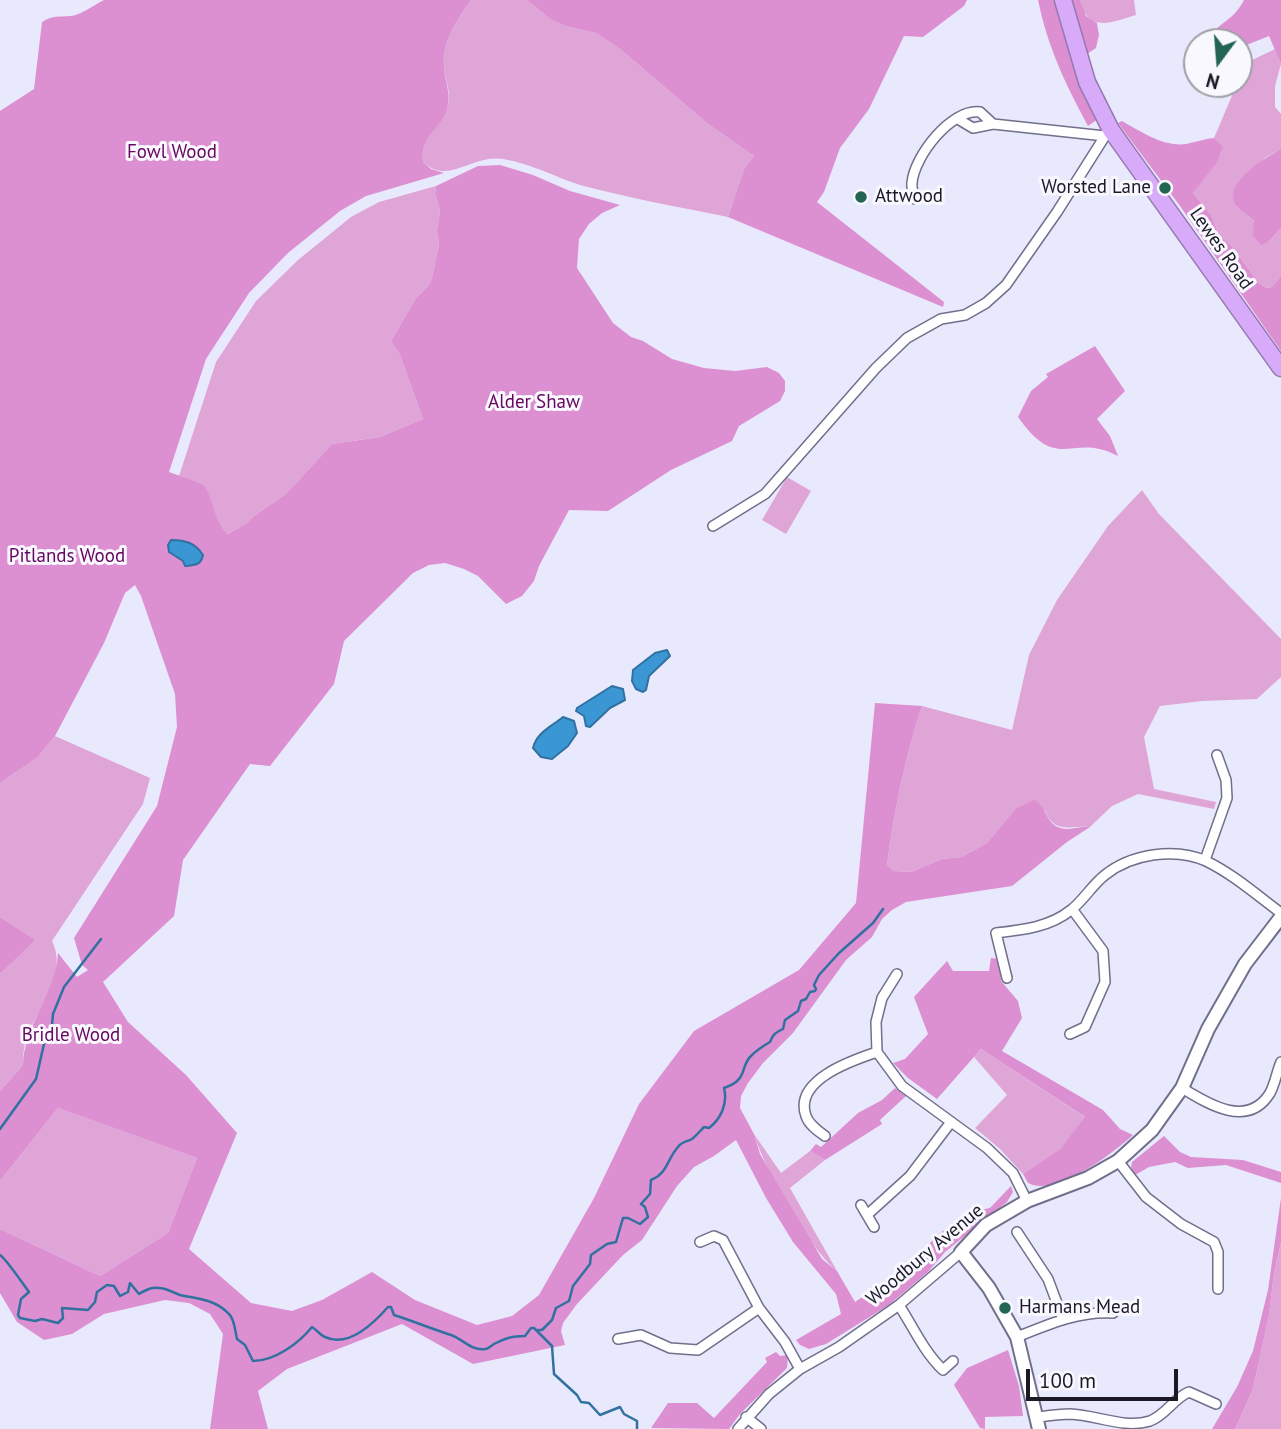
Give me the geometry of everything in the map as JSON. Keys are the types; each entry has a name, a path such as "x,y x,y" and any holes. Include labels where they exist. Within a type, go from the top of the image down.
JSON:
{"highway":[{"name":"Lewes Road","path":"1063,0 1087,82 1108,133 1281,369"}],"street":[{"path":"915,200 911,184 917,164 932,139 965,113 973,111 988,117 993,124"},
{"path":"713,526 765,494 876,368 907,338 941,319 965,315 986,303 1006,285 1058,212 1108,133 993,124 973,128 958,119"},
{"path":"1205,860 1227,798 1226,780 1217,755"},
{"path":"1007,978 996,933 1053,922 1072,909 1105,875 1136,858 1174,854 1205,860 1281,915"},
{"path":"1070,1034 1085,1027 1105,982 1103,951 1072,909"},
{"name":"Woodbury Avenue","path":"738,1429 769,1394 800,1369 839,1347 899,1305 961,1252 986,1225 1027,1200 1088,1178 1118,1161 1152,1130 1182,1088 1208,1029 1245,964 1281,915"},
{"path":"897,974 882,998 876,1022 877,1052 902,1086 988,1148 1013,1173 1027,1200"},
{"path":"825,1136 810,1124 805,1115 807,1096 822,1077 838,1066 877,1052"},
{"path":"1182,1088 1213,1108 1237,1113 1258,1106 1270,1093 1281,1062"},
{"path":"867,1215 910,1176 951,1122"},
{"path":"1118,1161 1146,1198 1181,1224 1214,1242 1218,1252 1217,1289"},
{"path":"861,1205 874,1227"},
{"path":"1017,1232 1048,1279 1063,1319"},
{"path":"700,1242 714,1236 723,1240 759,1308 785,1342 800,1369"},
{"path":"961,1252 989,1288 1017,1337 1038,1423 1070,1414 1135,1425 1149,1422 1164,1414 1189,1392 1216,1404"},
{"path":"899,1305 939,1366 943,1370 953,1361"},
{"path":"618,1339 641,1335 670,1348 698,1350 759,1308"},
{"path":"1017,1337 1063,1319 1095,1312 1113,1313"},
{"path":"746,1417 761,1429"}],"shaded area":[{"path":"471,0 527,0 550,19 565,26 596,33 620,49 708,124 754,156 744,171 728,217 580,185 503,159 491,159 442,171 423,162 424,145 449,102 444,65 446,47 452,31"},
{"path":"1080,0 1134,0 1136,15 1110,22 1095,22 1084,11"},
{"path":"1275,49 1281,64 1275,86 1275,107 1281,114 1281,149 1265,158 1238,183 1237,207 1254,221 1255,227 1268,242 1281,228 1281,276 1272,287 1266,288 1259,283 1230,244 1220,236 1211,215 1193,193 1223,146 1214,138 1231,98 1253,98 1253,60"},
{"path":"436,186 435,194 440,210 437,231 439,243 432,278 416,298 391,341 400,355 423,419 380,437 332,444 286,494 254,516 249,523 226,534 203,484 179,476 216,362 256,301 298,260 351,217 379,202"},
{"path":"787,477 811,491 786,534 762,520"},
{"path":"1142,490 1159,514 1281,639 1281,677 1257,699 1160,706 1144,737 1154,789 1216,802 1214,809 1138,794 1112,806 1090,827 1064,827 1054,823 1045,811 1015,809 987,843 961,857 942,859 911,872 894,871 887,865 893,825 905,764 922,706 1012,730 1029,655 1057,600 1108,526"},
{"path":"55,736 150,778 143,804 52,941 56,955 53,982 28,1035 23,1065 0,1091 0,974 36,940 0,917 0,783 37,758"},
{"path":"981,1049 1086,1118 1061,1148 1023,1174 1000,1149 975,1128 1007,1095 974,1057"},
{"path":"58,1108 197,1158 168,1233 100,1276 0,1229 0,1181"},
{"path":"754,1134 781,1173 810,1151 825,1160 790,1188 837,1271 801,1227 768,1167"},
{"path":"1281,1242 1281,1429 1235,1429 1253,1389"}],"green space":[{"path":"104,0 471,0 452,31 444,56 447,109 424,145 423,162 431,169 444,173 366,196 340,211 288,253 249,293 206,359 169,472 203,484 227,534 248,523 286,494 332,444 380,437 423,419 400,355 391,341 416,298 432,278 439,243 437,231 440,210 435,194 436,186 478,166 500,165 533,175 570,191 620,205 602,213 589,224 579,239 577,268 613,323 631,337 643,341 672,359 704,368 735,371 767,367 779,373 785,381 785,391 780,401 739,426 732,441 671,470 608,511 569,510 539,566 534,581 522,596 506,604 478,576 445,563 429,565 413,573 344,641 334,684 270,766 250,764 183,860 174,916 103,982 128,1022 186,1075 237,1133 189,1249 251,1303 292,1311 322,1300 372,1272 415,1300 477,1325 512,1316 539,1295 594,1198 639,1104 694,1031 799,970 856,903 875,703 922,706 905,764 893,825 887,865 894,871 911,872 942,859 961,857 987,843 1015,809 1034,800 1042,806 1056,826 1068,829 1090,827 1012,886 906,902 892,910 882,919 872,937 846,960 793,1033 763,1063 741,1096 740,1108 754,1134 760,1154 822,1259 837,1271 855,1302 914,1262 936,1236 967,1213 990,1208 1011,1186 1013,1192 1007,1202 945,1252 928,1272 889,1305 826,1344 809,1349 796,1340 841,1314 836,1294 793,1242 766,1198 736,1140 694,1167 677,1186 642,1240 623,1255 577,1304 563,1323 561,1331 565,1345 473,1364 402,1324 287,1369 258,1391 268,1429 210,1429 223,1334 210,1314 189,1303 165,1300 104,1314 72,1334 44,1340 17,1322 0,1293 0,1229 100,1276 168,1233 197,1158 58,1108 0,1181 0,1091 23,1065 29,1036 52,982 58,953 77,977 88,970 82,965 74,938 157,806 177,727 175,694 135,585 125,593 104,643 55,736 37,758 0,783 0,111 34,89 42,22 53,17 79,14"},
{"path":"527,0 967,0 964,6 923,37 904,36 869,109 840,148 824,192 817,202 944,302 943,307 728,217 744,170 754,156 708,124 620,49 596,33 565,26 550,19"},
{"path":"1038,0 1055,0 1081,84 1098,119 1088,126 1058,65"},
{"path":"1071,0 1080,0 1086,16 1097,23 1099,35 1096,48 1087,54"},
{"path":"1244,0 1281,0 1281,64 1269,36 1253,42 1253,28 1217,28 1236,12"},
{"path":"1122,121 1153,138 1169,143 1186,144 1214,138 1223,146 1217,162 1193,193 1211,215 1220,236 1230,244 1259,283 1266,288 1272,287 1281,276 1281,351 1180,206 1118,123"},
{"path":"1281,149 1281,228 1268,242 1261,245 1253,236 1254,221 1237,207 1234,193 1242,177"},
{"path":"1095,346 1125,391 1097,419 1110,436 1118,456 1102,450 1055,448 1044,444 1018,417 1031,391 1048,377 1046,374"},
{"path":"0,917 36,940 0,974"},
{"path":"991,958 1000,959 1001,981 1018,1001 1022,1018 1002,1051 1103,1110 1120,1129 1133,1135 1098,1162 1053,1184 1039,1186 1028,1183 1023,1174 1061,1148 1085,1117 981,1049 937,1099 908,1078 893,1063 905,1059 928,1034 914,997 947,961 953,971 989,971"},
{"path":"895,1088 906,1096 880,1120 882,1124 825,1160 810,1151 816,1144 821,1147 858,1113 882,1100"},
{"path":"1164,1136 1180,1152 1191,1157 1243,1160 1281,1172 1281,1183 1226,1165 1188,1168 1175,1162 1149,1167 1135,1175 1132,1162"},
{"path":"1281,1198 1281,1242 1253,1389 1235,1429 1212,1429 1237,1387 1253,1351 1268,1290"},
{"path":"1008,1350 1019,1386 1023,1416 985,1417 985,1429 980,1428 954,1385 967,1368"},
{"path":"776,1352 780,1356 788,1355 787,1368 740,1414 729,1429 651,1428 668,1403 697,1403 714,1418 767,1362 765,1358"}],"water":[{"path":"171,540 193,545 203,555 201,561 185,566 183,561 169,552 168,545"},
{"path":"667,650 670,656 649,676 646,690 643,692 636,689 632,681 633,670 655,653"},
{"path":"612,686 623,689 625,700 610,708 590,727 586,726 584,716 576,711 577,708"},
{"path":"563,717 574,721 577,733 568,746 552,759 541,757 533,748 535,742"}],"waterway":[{"path":"538,1330 542,1330 552,1320 556,1308 569,1301 573,1286 590,1264 591,1255 607,1244 616,1242 623,1218 640,1224 648,1217 641,1204 650,1194 651,1180 664,1170 680,1145 692,1139 704,1127 709,1128 717,1120 724,1105 724,1088 738,1081 748,1059 783,1029 785,1020 798,1011 801,1001 806,999 810,992 815,991 814,985 819,975 873,923 883,909"},
{"path":"0,1129 36,1079 53,1014 64,987 101,939"},
{"path":"0,1255 29,1292 21,1299 18,1315 20,1318 58,1323 63,1318 62,1308 88,1310 95,1302 97,1292 107,1285 114,1286 120,1296 128,1292 130,1283 139,1294 151,1288 162,1288 206,1300 224,1309 232,1319 237,1339 245,1345 253,1361 270,1358 286,1350 312,1327 323,1336 334,1340 351,1337 368,1326 388,1307 391,1307 394,1315 451,1335 471,1347 480,1349 509,1338 525,1336 534,1328 552,1346 554,1374 581,1402 589,1403 600,1415 620,1407 624,1414 637,1421 637,1429"}],"place":[{"name":"Worsted Lane","path":"1165,188"},
{"name":"Attwood","path":"861,197"},
{"name":"Harmans Mead","path":"1005,1308"}],"park label":[{"name":"Fowl Wood","path":"172,153"},
{"name":"Alder Shaw","path":"534,403"},
{"name":"Pitlands Wood","path":"67,557"},
{"name":"Bridle Wood","path":"71,1036"}]}
